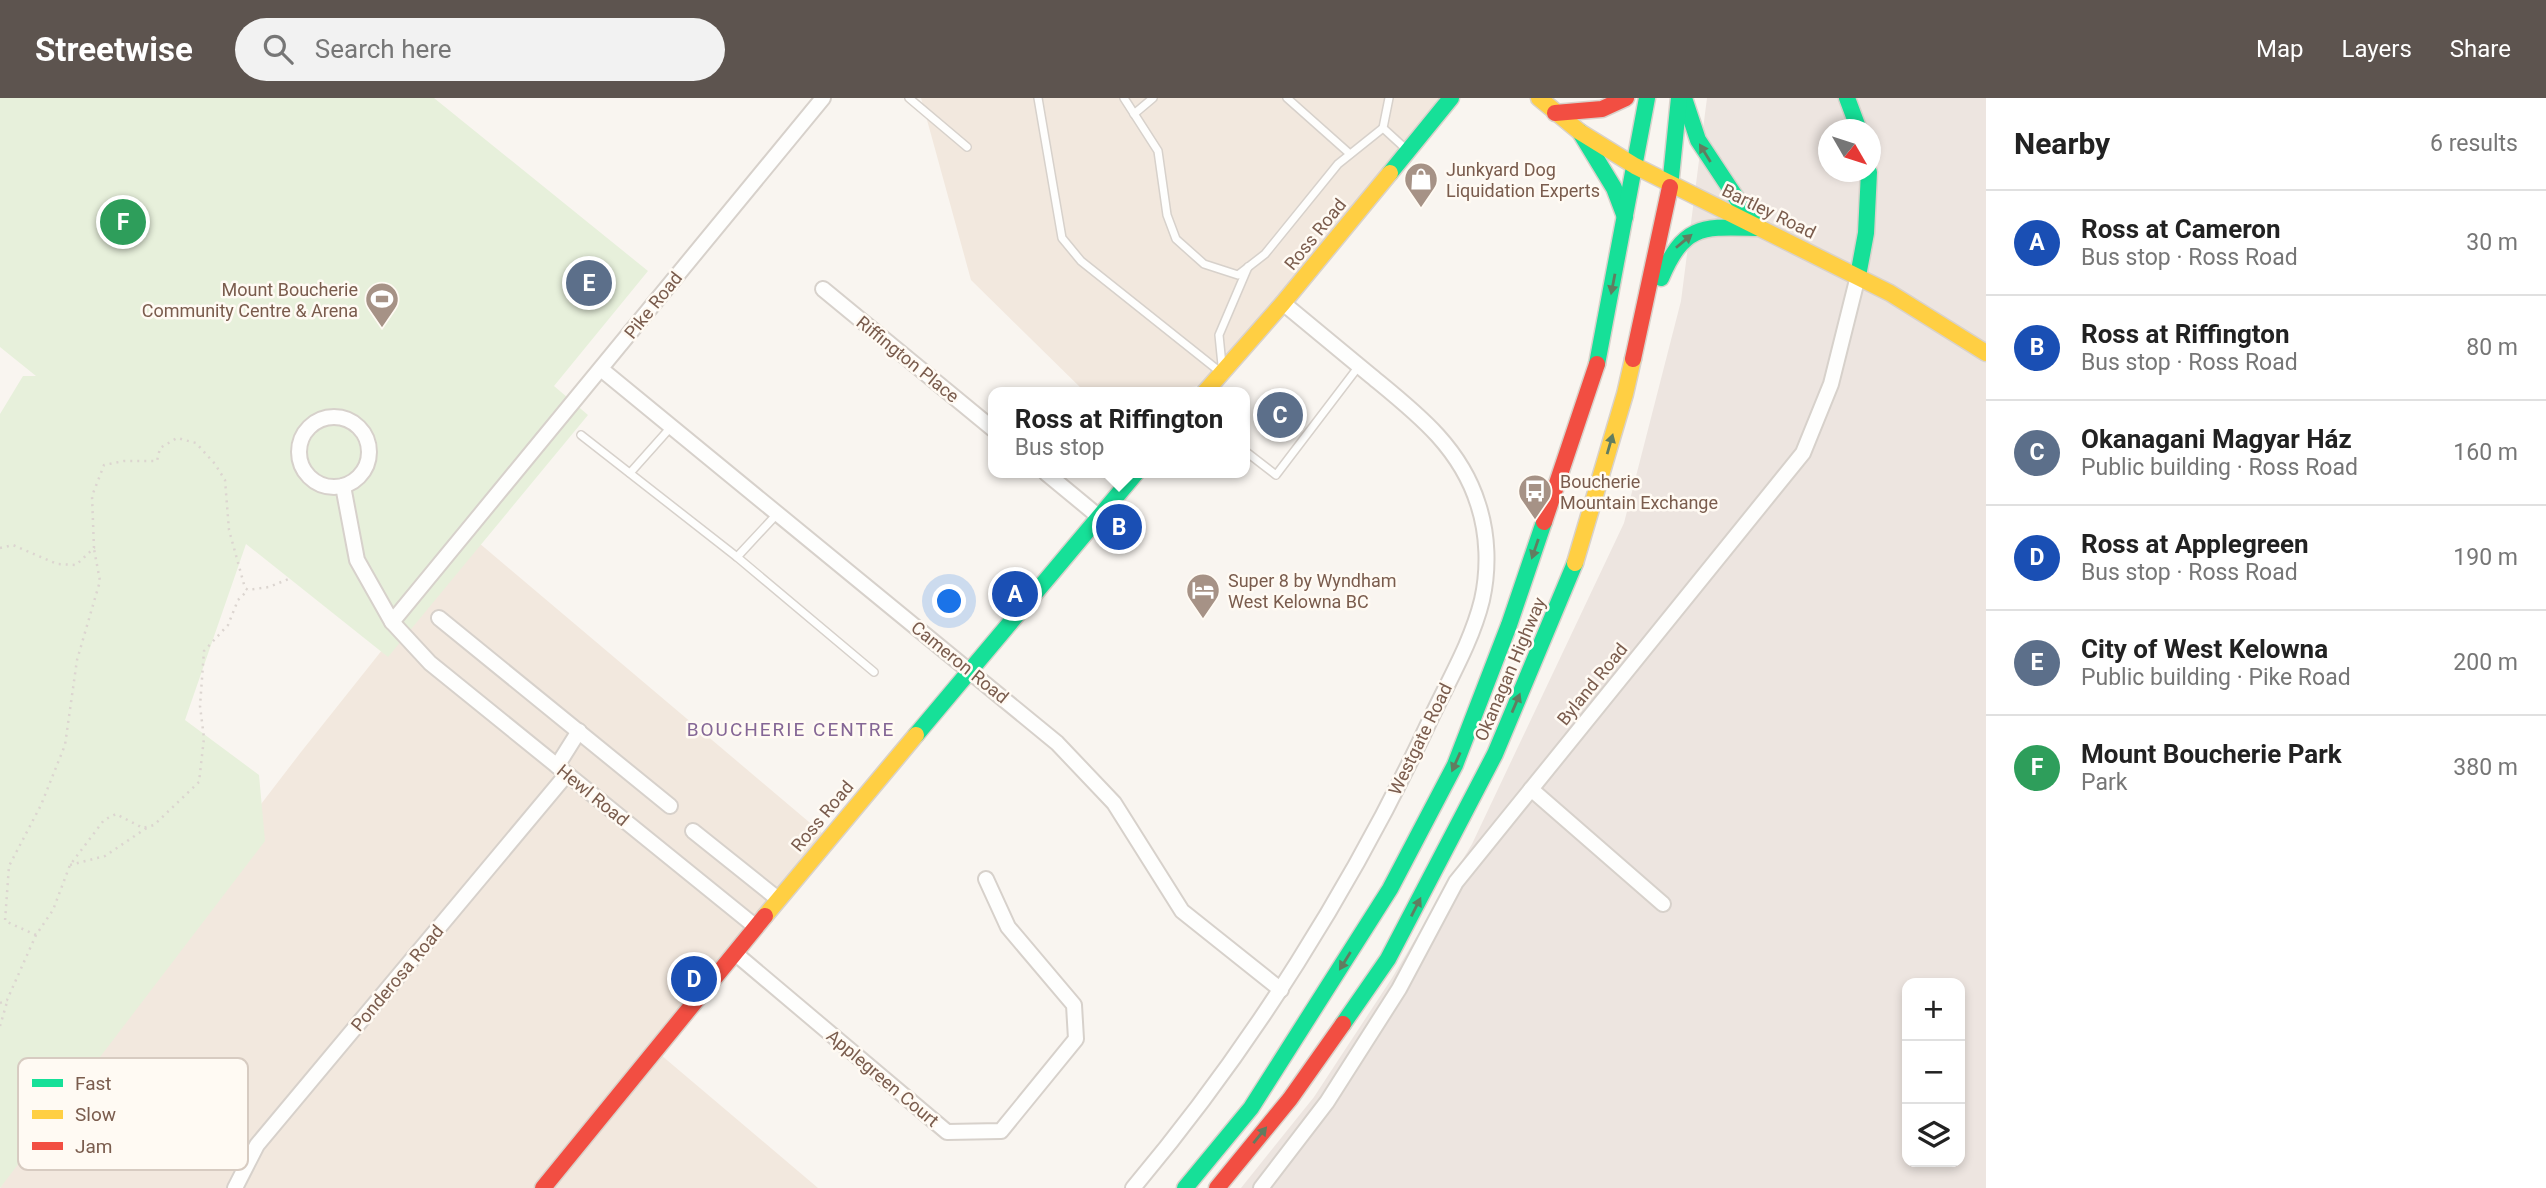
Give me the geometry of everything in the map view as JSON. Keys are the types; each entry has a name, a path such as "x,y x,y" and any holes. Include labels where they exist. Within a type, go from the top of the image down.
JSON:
{"main road":[{"name":"Ross Road","path":"1209,387 1283,303 1451,98"},
{"name":"Bartley Road","path":"1539,98 1580,132 1635,166 1890,293 1986,353"},
{"path":"1555,113 1602,109 1626,98"},
{"name":"Okanagan Highway","path":"1185,1188 1251,1108 1390,889 1455,765 1509,625 1595,375 1647,98"},
{"path":"1682,98 1698,140 1737,200 1760,228"},
{"name":"Okanagan Highway","path":"1217,1188 1290,1099 1388,959 1495,754 1575,564 1625,394 1671,184 1682,98"},
{"path":"1847,98 1856,119"},
{"path":"1580,132 1614,188 1626,218"},
{"name":"Byland Road","path":"1858,276 1866,233 1869,182"},
{"path":"1641,321 1675,247 1689,234 1704,229 1760,228"},
{"name":"Ross Road","path":"543,1188 736,954 778,899 1132,478"}],"street":[{"name":"Pike Road","path":"392,622 823,98"},
{"name":"Byland Road","path":"1261,1188 1327,1102 1392,1000 1456,882 1803,453 1831,384 1858,276"},
{"name":"Riffington Place","path":"823,289 988,425"},
{"name":"Westgate Road","path":"1133,1188 1170,1144 1281,989 1366,847 1416,751 1472,629 1482,599 1486,566 1484,530 1468,478 1451,449 1427,422 1283,303"},
{"name":"Cameron Road","path":"601,369 1057,743 1114,803 1182,911 1281,989"},
{"path":"328,417 351,420 367,438 368,461 363,472 343,486 334,488 322,485 312,479 300,461 299,449 307,429 328,417"},
{"path":"1052,478 1098,516"},
{"name":"Hewl Road","path":"343,486 357,560 392,622 430,663 756,926"},
{"path":"439,618 670,806"},
{"name":"Ponderosa Road","path":"248,1163 257,1145 562,770 579,731"},
{"path":"1531,789 1663,904"},
{"path":"693,831 778,899"},
{"name":"Applegreen Court","path":"736,954 947,1132 1001,1132 1076,1040 1074,1005 1008,927 986,879"},
{"name":"Ponderosa Road","path":"235,1188 244,1170"}],"lane":[{"path":"909,98 967,147"},
{"path":"1038,98 1062,238 1081,261 1222,373"},
{"path":"1124,98 1158,150 1167,215 1176,239 1204,264 1238,275 1265,254 1338,164 1383,128 1388,98"},
{"path":"1134,114 1153,98"},
{"path":"1287,98 1350,154"},
{"path":"1383,128 1408,150"},
{"path":"1222,373 1219,335 1248,267"},
{"path":"1250,455 1276,475 1359,366"},
{"path":"630,473 672,427"},
{"path":"581,435 737,557 874,672"},
{"path":"737,557 778,513"}],"path":[{"path":"36,935 5,921 9,866 41,804 65,744 77,660 100,581 94,548 92,496 104,465 124,461 157,461 160,448 177,438 195,443 215,464 225,480 229,530 248,590"},
{"path":"0,548 13,545 57,564 76,565 94,548"},
{"path":"0,1026 7,1000 36,935 53,910 70,865 104,820 116,814 143,828 154,825 199,782 204,738 200,706 204,651 228,625 238,600 248,590 269,587 291,578"},
{"path":"70,865 105,856 149,826"},
{"path":"0,1003 7,1000"}],"shaded area":[{"path":"921,98 1446,98 1214,384 1191,387 1080,387 971,280"},
{"path":"1707,98 1986,98 1986,1188 1241,1188 1314,1097 1392,978 1472,844 1624,523 1681,301"},
{"path":"472,537 835,844 661,1055 818,1188 0,1188 18,1159 18,1170 248,1170 248,1058 82,1058 150,949 301,752"}],"green space":[{"path":"0,98 434,98 648,271 554,386 588,415 388,657 246,544 185,720 259,775 265,841 99,1058 18,1058 18,1164 0,1188 0,414 23,376 36,376 0,347"}],"traffic: fast":[{"path":"1390,173 1451,98"},
{"path":"1597,364 1647,98"},
{"path":"1670,187 1679,98"},
{"path":"1684,98 1698,140 1760,228"},
{"path":"1847,98 1855,119"},
{"path":"1580,132 1614,188 1625,217"},
{"path":"1858,276 1866,233 1869,182"},
{"path":"1661,278 1679,246 1688,237 1710,229 1760,228"},
{"path":"916,735 1132,478"},
{"path":"1185,1188 1251,1108 1390,889 1455,765 1509,625 1544,522"},
{"path":"1343,1024 1388,959 1495,754 1575,563"}],"traffic: slow":[{"path":"1539,98 1580,132 1635,166 1890,293 1986,353"},
{"path":"1209,387 1390,173"},
{"path":"1575,563 1633,359"},
{"path":"765,916 916,735"}],"traffic: jam":[{"path":"1555,113 1602,109 1626,98"},
{"path":"1633,359 1670,187"},
{"path":"1544,522 1597,364"},
{"path":"543,1188 765,916"},
{"path":"1217,1188 1290,1099 1343,1024"}],"place":[{"name":"Junkyard Dog Liquidation Experts","path":"1421,209"},
{"name":"Mount Boucherie Park","path":"123,222"},
{"name":"City of West Kelowna","path":"589,283"},
{"name":"Mount Boucherie Community Centre & Arena","path":"382,329"},
{"name":"Okanagani Magyar Ház","path":"1280,415"},
{"name":"Boucherie Mountain Exchange","path":"1535,521"},
{"name":"Ross at Riffington","path":"1119,527"},
{"name":"Ross at Cameron","path":"1015,594"},
{"name":"Super 8 by Wyndham West Kelowna BC","path":"1203,620"},
{"name":"Ross at Applegreen","path":"694,979"}],"district":[{"name":"BOUCHERIE CENTRE","path":"791,729"}]}
